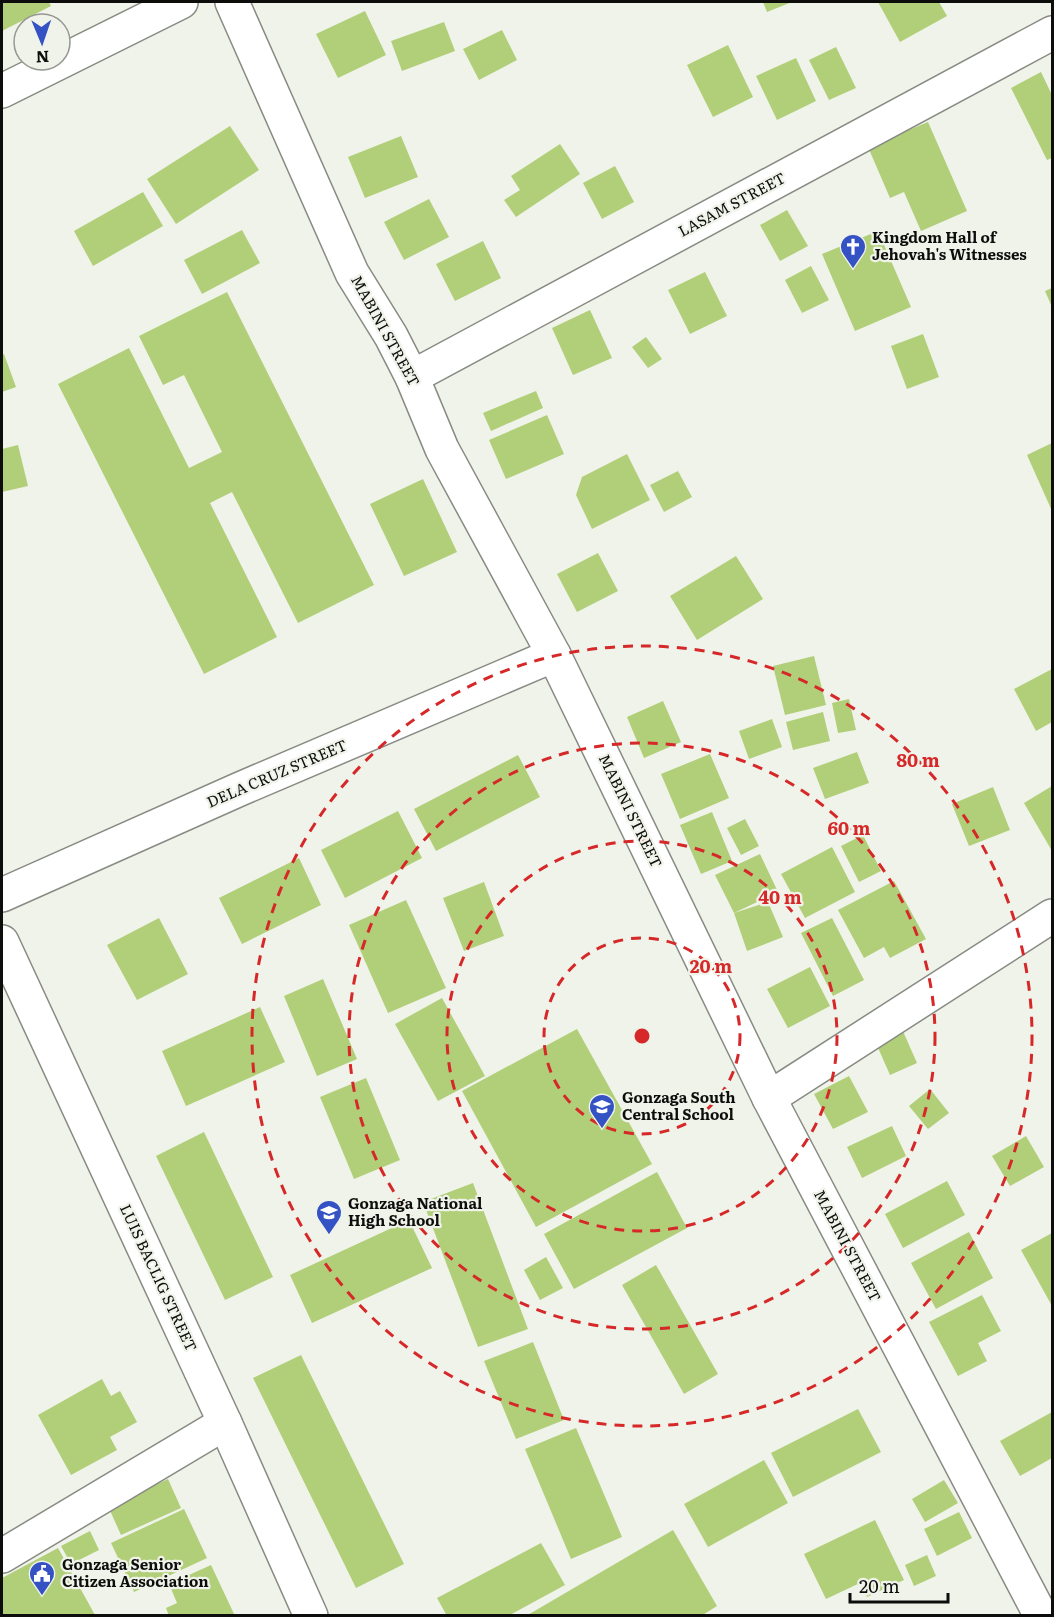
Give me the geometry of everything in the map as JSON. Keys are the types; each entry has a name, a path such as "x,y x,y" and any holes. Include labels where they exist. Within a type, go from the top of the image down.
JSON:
{"street":[{"path":"2,91 181,2"},
{"name":"MABINI STREET","path":"232,2 352,273 391,336 412,377 442,449 554,655 769,1098 1041,1616"},
{"name":"LASAM STREET","path":"412,377 1053,33"},
{"name":"DELA CRUZ STREET","path":"2,895 240,789 554,655"},
{"path":"769,1098 1053,916"},
{"name":"LUIS BACLIG STREET","path":"2,942 225,1423 311,1616"},
{"path":"2,1556 225,1423"}],"building":[{"path":"2,2 49,2 51,6 39,12 12,12 12,26 2,31"},
{"path":"763,2 792,2 767,12"},
{"path":"878,2 939,2 947,16 900,42"},
{"path":"365,11 386,55 338,78 316,34"},
{"path":"444,22 455,51 402,71 391,41"},
{"path":"502,30 517,60 479,80 463,49"},
{"path":"728,45 753,97 713,117 687,65"},
{"path":"836,47 856,88 829,100 809,60"},
{"path":"796,58 816,101 777,120 756,76"},
{"path":"1041,72 1052,92 1052,158 1047,160 1011,88"},
{"path":"928,122 967,211 921,231 904,192 890,198 868,147"},
{"path":"230,126 259,170 176,224 147,179"},
{"path":"401,136 418,177 365,198 348,157"},
{"path":"560,144 580,174 516,217 504,200 520,190 511,176"},
{"path":"615,166 634,202 602,219 583,183"},
{"path":"143,192 163,226 93,266 74,231"},
{"path":"429,199 449,237 404,260 384,222"},
{"path":"787,210 808,246 780,261 760,225"},
{"path":"242,230 260,263 202,294 184,260"},
{"path":"878,231 911,307 855,331 822,254"},
{"path":"483,241 501,278 455,301 436,264"},
{"path":"811,266 829,300 802,313 785,280"},
{"path":"705,272 727,316 690,334 668,290"},
{"path":"1052,288 1052,307 1045,291"},
{"path":"227,292 374,585 298,623 232,492 210,503 277,637 204,674 58,384 129,348 189,468 222,452 184,375 163,385 139,336"},
{"path":"590,310 612,358 573,375 552,328"},
{"path":"923,334 939,377 907,389 891,346"},
{"path":"646,337 662,359 648,368 632,347"},
{"path":"4,354 16,387 2,392 2,355"},
{"path":"536,391 543,408 491,431 483,413"},
{"path":"547,415 564,454 506,479 489,440"},
{"path":"1052,443 1052,511 1027,455"},
{"path":"18,445 28,486 2,492 2,449"},
{"path":"627,454 650,500 592,529 576,495 582,477"},
{"path":"678,471 692,497 664,512 650,485"},
{"path":"423,479 457,552 404,576 370,504"},
{"path":"598,553 618,591 577,612 557,574"},
{"path":"736,556 763,599 697,640 670,596"},
{"path":"814,656 826,705 785,715 773,666"},
{"path":"1052,669 1052,722 1036,731 1014,689"},
{"path":"849,699 856,730 838,733 832,703"},
{"path":"663,701 681,742 644,758 627,717"},
{"path":"823,712 830,741 793,750 786,722"},
{"path":"772,719 782,747 749,759 739,731"},
{"path":"857,752 869,783 825,799 813,768"},
{"path":"710,754 729,798 680,819 661,774"},
{"path":"518,755 540,797 436,851 414,809"},
{"path":"1052,786 1052,851 1024,803"},
{"path":"993,787 1010,830 969,846 952,804"},
{"path":"398,811 422,858 345,898 321,850"},
{"path":"712,812 732,861 701,874 680,825"},
{"path":"745,819 759,846 741,855 727,828"},
{"path":"863,835 881,871 859,882 841,846"},
{"path":"832,847 855,892 805,918 781,874"},
{"path":"760,854 778,892 734,913 715,875"},
{"path":"299,858 321,905 242,944 219,898"},
{"path":"894,881 926,939 890,958 884,947 864,958 838,910"},
{"path":"484,882 504,936 464,951 443,898"},
{"path":"406,900 446,988 388,1013 349,925"},
{"path":"768,902 783,937 747,951 734,913"},
{"path":"159,918 188,974 137,1000 107,945"},
{"path":"832,918 864,980 833,996 801,933"},
{"path":"810,967 830,1006 788,1028 767,989"},
{"path":"323,979 357,1059 317,1076 284,996"},
{"path":"442,998 485,1076 438,1101 395,1024"},
{"path":"260,1007 285,1062 186,1106 162,1051"},
{"path":"577,1029 652,1164 536,1227 462,1091"},
{"path":"902,1029 917,1063 890,1075 875,1041"},
{"path":"849,1076 868,1112 833,1129 814,1094"},
{"path":"366,1078 400,1160 354,1179 320,1097"},
{"path":"930,1089 949,1113 928,1129 909,1106"},
{"path":"892,1126 906,1156 862,1178 847,1147"},
{"path":"204,1132 273,1277 225,1300 156,1156"},
{"path":"1026,1136 1044,1167 1010,1186 992,1156"},
{"path":"657,1172 687,1228 574,1289 544,1234"},
{"path":"947,1181 965,1215 903,1248 885,1214"},
{"path":"473,1183 528,1329 478,1347 423,1202"},
{"path":"409,1220 432,1268 312,1323 290,1275"},
{"path":"969,1232 993,1278 936,1309 911,1263"},
{"path":"1052,1233 1052,1306 1021,1250"},
{"path":"546,1257 563,1288 540,1300 524,1270"},
{"path":"656,1265 718,1374 684,1394 622,1285"},
{"path":"982,1295 1001,1331 978,1343 987,1361 958,1376 929,1322"},
{"path":"533,1342 564,1420 516,1439 484,1361"},
{"path":"301,1355 404,1564 356,1588 253,1378"},
{"path":"102,1379 111,1396 120,1391 137,1422 110,1437 117,1450 71,1475 38,1415"},
{"path":"858,1409 881,1452 793,1497 771,1453"},
{"path":"1052,1412 1052,1458 1020,1476 1000,1441"},
{"path":"576,1428 622,1537 571,1559 525,1449"},
{"path":"764,1460 788,1503 708,1547 684,1504"},
{"path":"168,1479 181,1508 121,1535 108,1506"},
{"path":"944,1480 958,1503 925,1522 912,1499"},
{"path":"184,1509 207,1558 134,1592 111,1543"},
{"path":"959,1512 972,1538 937,1556 924,1529"},
{"path":"875,1520 904,1580 867,1597 860,1583 826,1599 804,1554"},
{"path":"673,1530 717,1606 701,1616 526,1616"},
{"path":"90,1531 99,1550 71,1564 61,1546"},
{"path":"541,1543 565,1585 508,1616 447,1616 437,1598"},
{"path":"58,1548 95,1615 2,1616 2,1578"},
{"path":"927,1555 936,1576 914,1586 905,1565"},
{"path":"211,1565 235,1616 169,1616 166,1608 177,1603 169,1584"}],"place":[{"name":"Kingdom Hall of Jehovah's Witnesses","path":"853,270"},
{"name":"Gonzaga South Central School","path":"602,1130"},
{"name":"Gonzaga National High School","path":"329,1236"},
{"name":"Gonzaga Senior Citizen Association","path":"42,1597"}]}
